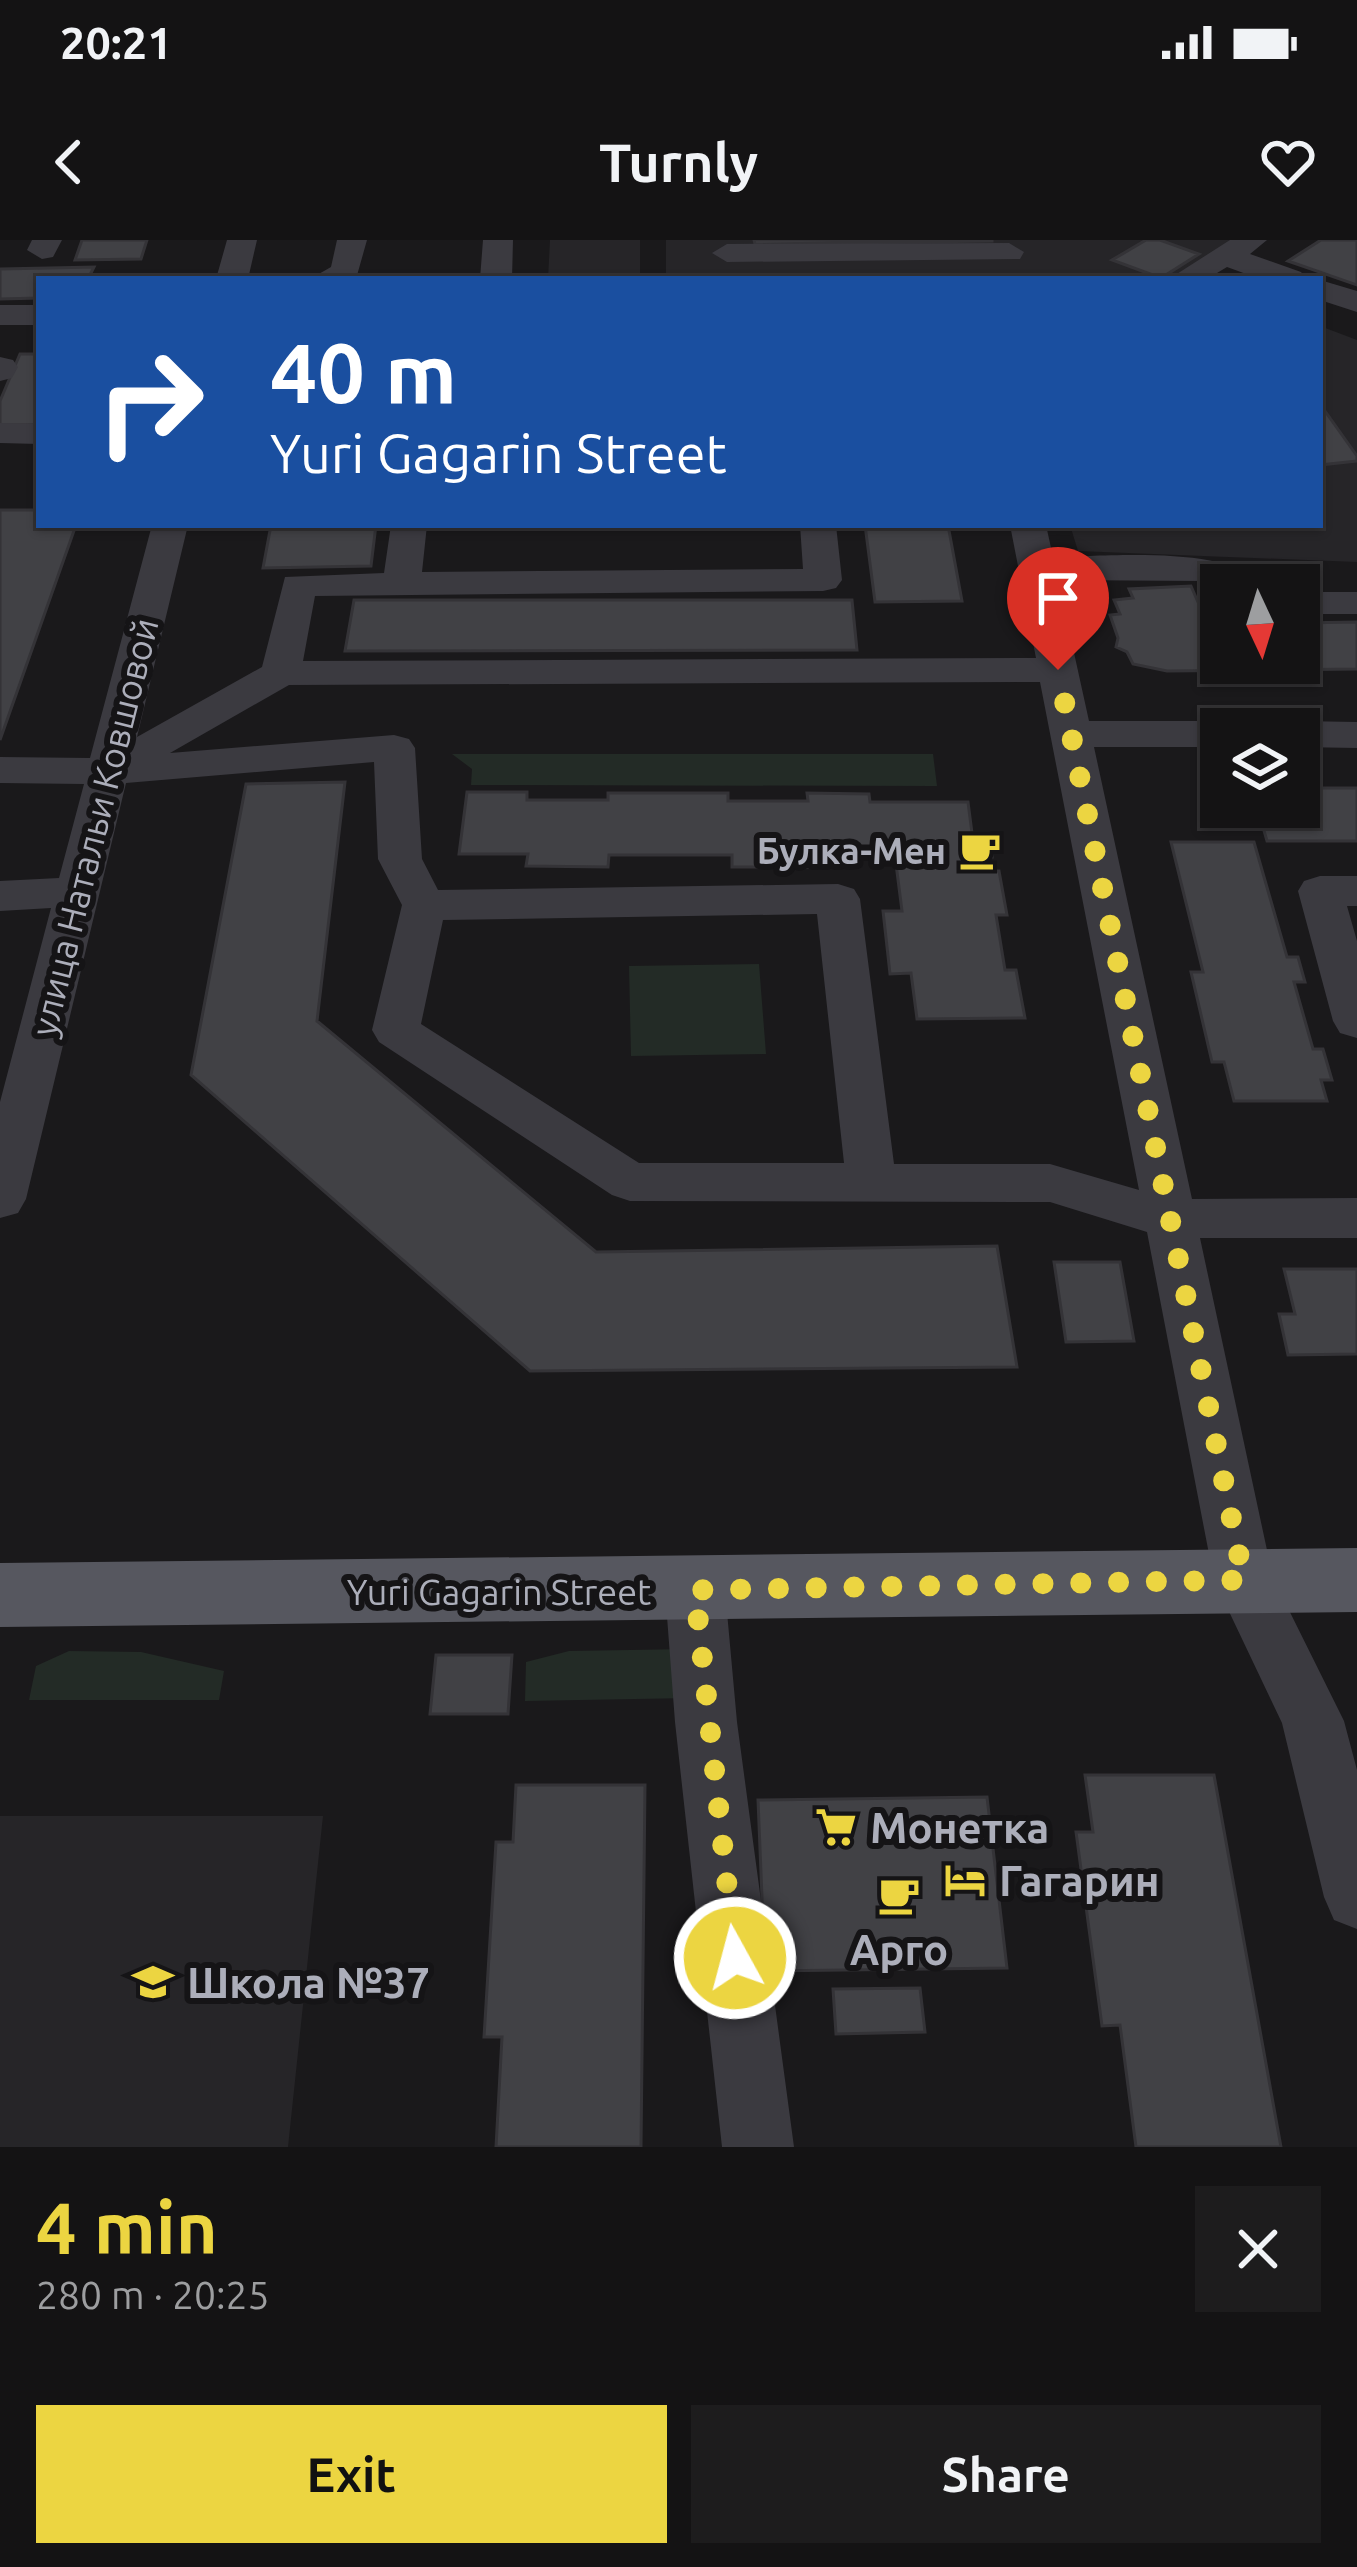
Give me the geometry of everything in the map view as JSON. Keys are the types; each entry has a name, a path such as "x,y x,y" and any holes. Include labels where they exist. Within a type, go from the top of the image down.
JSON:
{"main road":[{"name":"Yuri Gagarin Street","path":"0,1594 1357,1580"}],"street":[{"path":"233,276 242,240"},
{"path":"335,276 346,272 352,240"},
{"path":"496,276 498,240"},
{"path":"1190,276 1238,248 1285,276"},
{"path":"727,257 1010,257"},
{"path":"1323,291 1357,302"},
{"path":"0,315 36,315"},
{"path":"0,433 36,434"},
{"name":"улица Натальи Ковшовой","path":"0,1199 169,528"},
{"path":"401,585 409,528"},
{"path":"280,673 298,586 823,580 818,528"},
{"path":"1200,570 1033,547 1244,1580 1313,1721 1357,1897"},
{"path":"1320,603 1357,603"},
{"path":"108,771 280,673 1058,670"},
{"path":"1071,734 1200,734"},
{"path":"1320,734 1357,735"},
{"path":"0,770 108,771 394,748 400,859 424,904 396,1030 630,1182 1050,1183 1169,1219 1357,1219"},
{"path":"1357,891 1320,891 1357,1022"},
{"path":"0,896 78,892"},
{"path":"424,904 838,899 871,1182"},
{"path":"695,1590 706,1722 758,2147"}],"shaded area":[{"path":"550,240 640,240 640,276 548,276"},
{"path":"666,240 1236,240 1178,276 666,276"},
{"path":"1323,327 1357,340 1357,562 1078,551 1071,528 1323,528"},
{"path":"452,754 933,754 937,786 471,785 472,769"},
{"path":"759,964 766,1054 631,1056 629,966"},
{"path":"690,1649 691,1698 525,1701 526,1662 569,1651"},
{"path":"69,1651 141,1652 224,1671 219,1700 29,1700 36,1666"},
{"name":"Школа №37","path":"0,1816 323,1816 288,2147 0,2147"}],"building":[{"path":"82,240 147,240 141,259 75,260"},
{"path":"754,240 992,240 992,241 755,244"},
{"path":"1146,240 1199,254 1164,276 1112,260"},
{"path":"1321,240 1357,240 1357,285 1288,261"},
{"path":"94,267 90,276 36,276 36,298 0,299 0,269"},
{"path":"20,354 36,354 36,425 0,425 0,401"},
{"path":"1323,408 1357,456 1357,461 1323,465"},
{"path":"0,510 36,510 36,528 75,528 0,740"},
{"path":"270,528 376,528 371,566 263,568"},
{"path":"865,528 949,528 962,601 875,602"},
{"path":"1191,586 1200,607 1200,671 1167,671 1133,664 1127,652 1116,647 1118,638 1110,615 1120,614 1114,600 1133,598 1129,589"},
{"path":"354,600 852,600 857,650 345,651"},
{"path":"1357,622 1357,669 1320,669 1320,623"},
{"path":"345,782 317,1021 596,1252 997,1246 1017,1367 530,1371 191,1075 246,784"},
{"path":"1320,788 1357,788 1357,841 1267,841 1263,828 1320,828"},
{"path":"467,792 527,792 527,800 608,800 608,793 728,793 728,801 808,801 807,793 869,794 870,802 968,802 972,833 989,833 992,857 976,857 978,871 999,871 1007,915 996,915 1005,970 1016,970 1025,1018 917,1019 911,973 890,974 883,911 902,911 895,856 820,855 821,867 732,867 732,855 609,855 608,867 526,866 528,854 459,854"},
{"path":"1171,842 1254,842 1287,957 1298,957 1305,982 1294,982 1313,1049 1323,1049 1332,1080 1321,1080 1327,1101 1234,1101 1224,1062 1212,1062 1191,972 1203,972"},
{"path":"1054,1262 1120,1262 1134,1341 1066,1342"},
{"path":"1284,1269 1357,1269 1357,1354 1288,1355 1279,1314 1295,1314"},
{"path":"436,1655 512,1655 508,1714 430,1714"},
{"path":"1085,1775 1214,1775 1281,2147 1136,2147 1120,2025 1102,2026 1076,1832 1093,1832"},
{"path":"516,1785 645,1785 641,2147 496,2147 502,2037 484,2037 496,1842 513,1842"},
{"path":"987,1797 1007,1968 765,1971 758,1800"},
{"path":"920,1988 925,2032 836,2034 833,1989"}],"place":[{"name":"Булка-Мен","path":"980,850"},
{"name":"Монетка","path":"836,1827"},
{"name":"Гагарин","path":"965,1880"},
{"name":"Арго","path":"899,1895"},
{"name":"Школа №37","path":"153,1982"}],"route":[{"path":"735,1958 695,1590 1244,1580 1058,670"}]}
